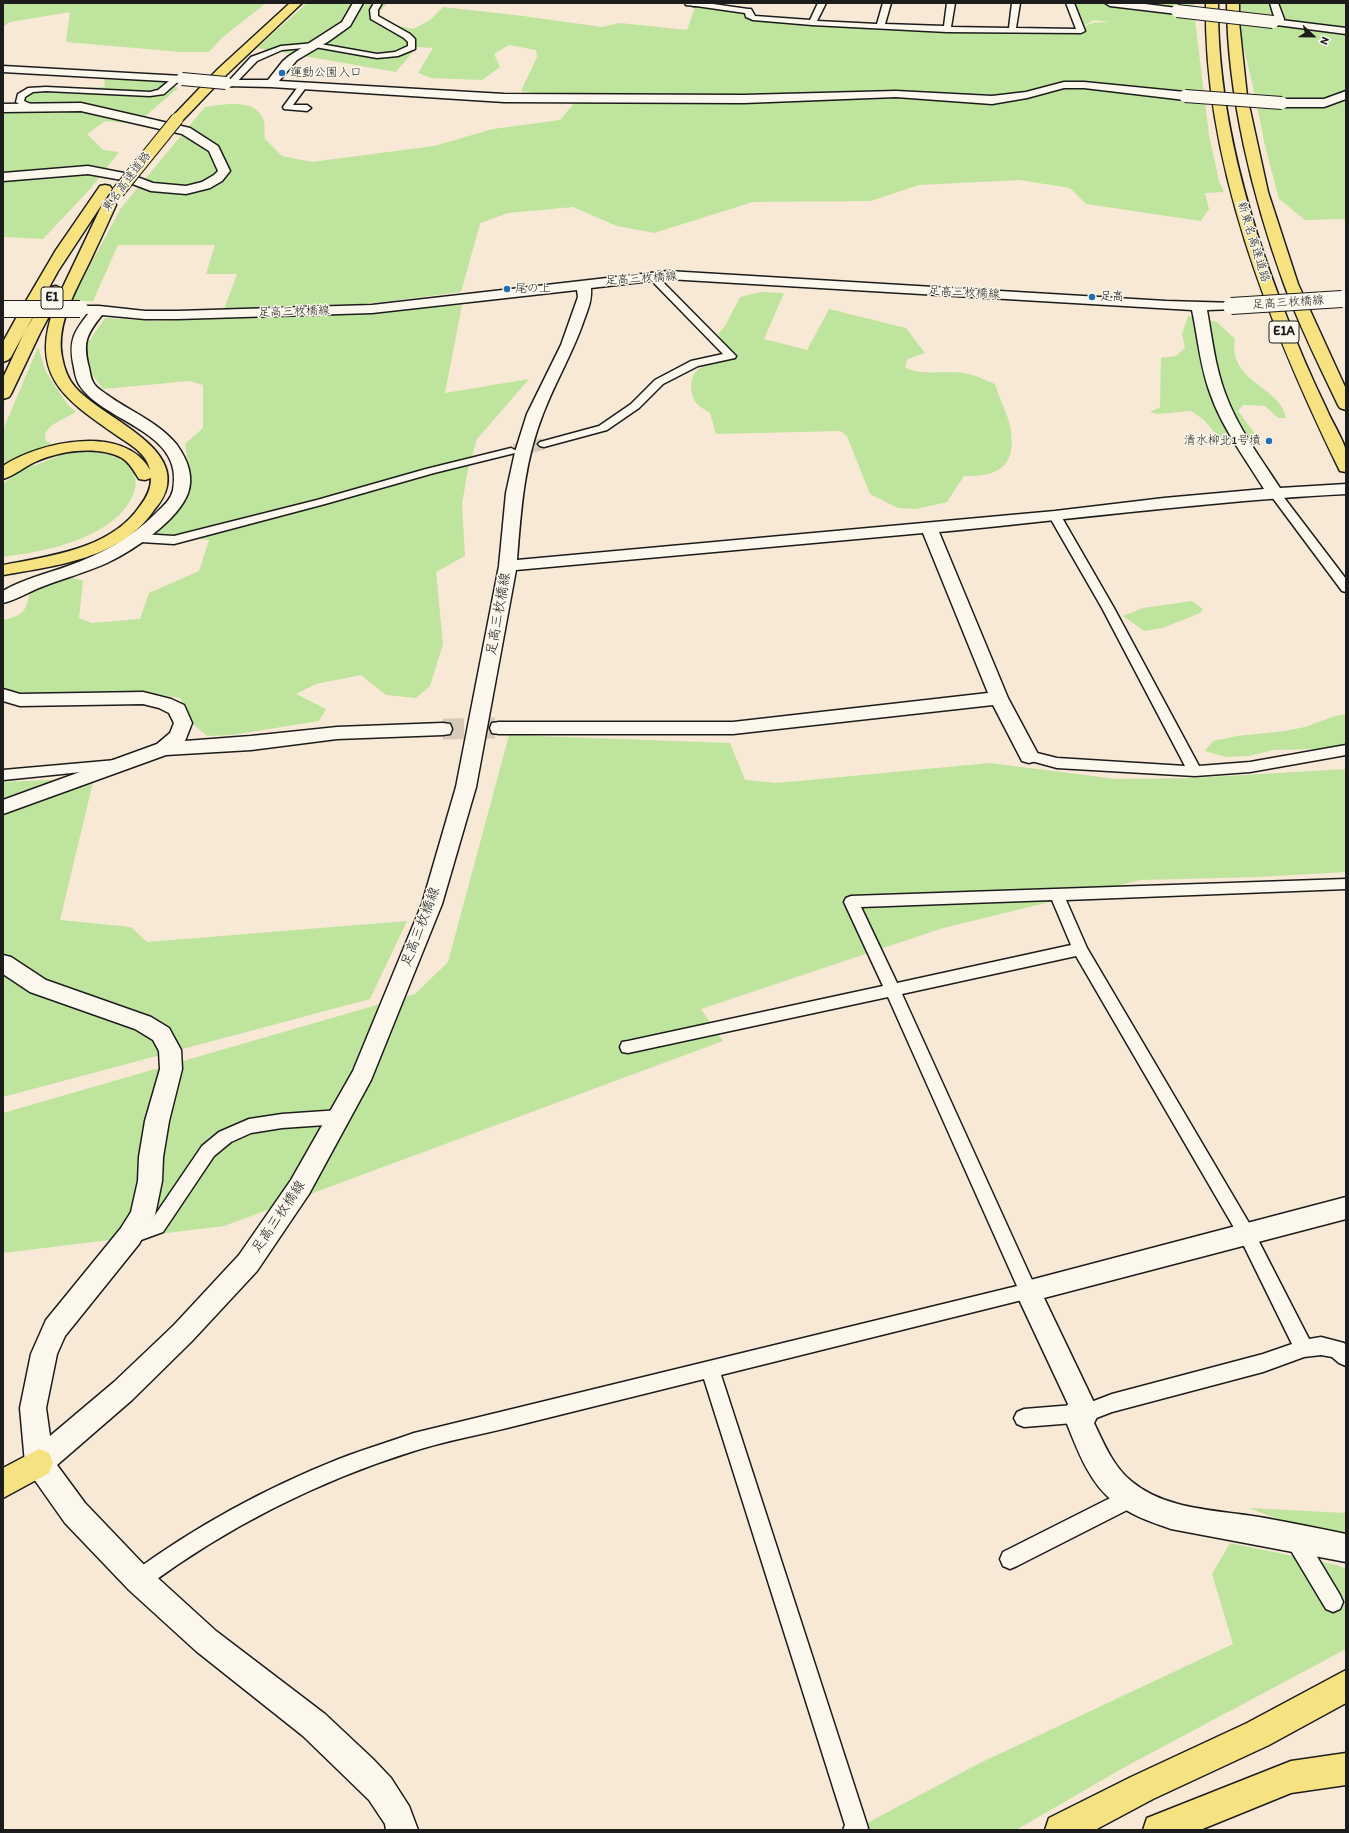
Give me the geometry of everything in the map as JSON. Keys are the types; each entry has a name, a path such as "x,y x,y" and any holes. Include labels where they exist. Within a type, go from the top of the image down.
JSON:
{"main road":[{"path":"258,22 280,3"},
{"name":"東名高速道路","path":"147,135 222,72 296,3"},
{"name":"新東名高速道路","path":"1212,3 1214,63 1217,94 1238,191 1269,293 1291,349 1346,467"},
{"name":"新東名高速道路","path":"1233,3 1233,22 1241,96 1261,192 1291,284 1315,340 1346,405"},
{"path":"186,92 222,56"},
{"name":"東名高速道路","path":"3,357 39,289 73,234 110,195 168,116"},
{"name":"東名高速道路","path":"3,394 35,327 110,195 124,164"},
{"path":"3,570 62,559 96,548 126,530 143,515 160,488 160,470 150,453 119,428 82,405 61,380 54,357 53,335 60,310 110,195"},
{"path":"3,327 73,234"},
{"path":"1291,284 1346,385"},
{"path":"3,474 19,463 44,453 71,447 95,446 119,451 130,456 142,466 147,480 142,498 135,510 125,520 99,537 83,544 49,554 3,562"},
{"path":"3,1484 39,1463"},
{"path":"1061,1830 1142,1788 1258,1734 1346,1686"},
{"path":"1258,1734 1346,1703"},
{"path":"1159,1830 1346,1757"},
{"path":"1292,1777 1346,1769"}],"street":[{"path":"271,84 287,63 346,24 358,3"},
{"path":"228,84 254,59 262,54 296,46 315,45 377,56 386,56 406,52 412,47 412,41 407,36 374,17 374,10 378,3"},
{"path":"694,3 748,11"},
{"path":"748,11 754,3"},
{"path":"812,23 822,3"},
{"path":"880,28 887,3"},
{"path":"947,30 951,3"},
{"path":"1012,30 1016,3"},
{"path":"748,11 749,15 753,18 880,28 1081,31 1070,3"},
{"path":"1110,3 1178,9 1346,31"},
{"path":"1143,3 1178,9"},
{"path":"1274,3 1277,21"},
{"path":"1277,21 1346,27"},
{"path":"3,69 179,79 228,84 271,84 504,98 744,100 896,94 992,100 1028,95 1064,85 1084,85 1185,96 1312,104 1329,102 1346,94"},
{"path":"32,108 20,102 21,96 31,90 60,89 150,94 161,92 179,79"},
{"path":"303,86 287,107 307,108"},
{"path":"3,108 81,107 186,131 214,149 224,171 218,178 206,185 186,190 151,187 125,177 88,170 3,177"},
{"name":"足高三枚橋線","path":"3,309 80,309 145,315 178,315 372,309 668,275 1199,307 1344,299"},
{"path":"544,444 602,428 622,416 659,382 695,363 731,356 714,341 652,276"},
{"name":"足高三枚橋線","path":"39,1463 123,1392 183,1333 248,1262 300,1187 363,1073 432,904 466,787 508,566 514,493 523,452 535,414 568,345 585,297 583,284"},
{"path":"1199,307 1213,380 1225,409 1240,438 1275,493 1346,588"},
{"path":"3,598 22,588 96,561 141,538 172,505 181,491 183,478 176,453 166,441 100,397 85,383 78,351 79,341 84,330 99,310"},
{"path":"141,538 174,540 321,502 430,471 511,451"},
{"path":"508,566 1055,516 1129,506 1311,490 1346,489"},
{"path":"1055,516 1108,608 1195,771"},
{"path":"929,528 999,698 1029,756 1057,763 1195,771 1250,767 1346,750"},
{"path":"3,695 20,700 143,698 164,703 177,710 182,723 178,736 164,749"},
{"path":"499,728 733,728 999,698"},
{"path":"3,807 116,765 164,749 244,743 337,733 443,729"},
{"path":"3,775 116,765"},
{"path":"1086,1413 1028,1291 893,990 851,902 1346,884"},
{"path":"1057,895 1080,949 1246,1233 1304,1348"},
{"path":"628,1047 1080,949"},
{"path":"3,963 38,986 144,1023 160,1034 170,1050 171,1070 157,1121 146,1204 143,1215 130,1236 82,1292 55,1328 44,1354 33,1408 39,1463 75,1513 139,1580 206,1641 314,1725 362,1770 384,1795 398,1817 402,1830"},
{"path":"130,1236 157,1227 208,1151 226,1137 249,1126 282,1121 340,1117"},
{"path":"139,1580 166,1559 255,1508 329,1473 414,1442 1028,1291 1346,1208"},
{"path":"1346,1357 1337,1349 1321,1346 1304,1348 1263,1363 1112,1403 1086,1413 1076,1414 1095,1453 1110,1478 1123,1492 1150,1509 1180,1518 1294,1537 1346,1548"},
{"path":"710,1369 857,1828 854,1830"},
{"path":"1024,1418 1086,1413"},
{"path":"1010,1559 1132,1497"},
{"path":"1294,1537 1333,1602"}],"green space":[{"path":"3,3 266,3 223,37 209,52 181,52 66,42 70,12 10,22 3,27"},
{"path":"307,3 388,3 371,20 413,29 430,20 443,7 602,27 620,23 687,30 696,4 739,10 753,18 880,30 1081,34 1085,26 1089,24 1109,22 1094,20 1080,28 1070,3 1193,3 1209,135 1219,181 1224,192 1205,193 1209,209 1201,221 1086,204 1070,188 1019,180 919,185 871,201 753,202 654,233 617,226 573,207 508,213 478,224 480,224 461,292 384,302 326,307 223,312 237,274 206,274 215,245 118,245 93,301 71,301 121,208 205,107 239,104 254,108 260,113 264,121 265,139 282,156 312,162 434,146 493,129 560,120 575,102 577,94 538,94 521,91 537,57 536,50 509,45 494,54 500,67 482,80 431,78 418,73 433,48 417,47 396,72 257,48"},
{"path":"1239,3 1346,3 1346,219 1305,220 1279,199 1265,146 1241,36 1238,9"},
{"path":"104,79 165,82 178,88 136,124 105,121 87,134 103,150 119,152 91,188 43,239 3,237 3,109 9,108 31,90 105,87"},
{"path":"761,292 784,293 764,339 807,350 829,309 906,328 925,353 908,359 905,367 911,370 919,372 954,372 969,374 995,384 1009,421 1011,431 1012,444 1007,462 1001,468 986,475 964,476 947,502 916,509 898,508 870,494 847,436 840,431 716,434 710,413 699,406 694,400 691,388 692,379 699,368 705,365 734,358 718,334 725,326 740,297"},
{"path":"462,305 445,393 529,379 477,439 468,469 462,504 465,556 436,572 443,644 430,686 416,698 386,695 361,675 316,684 296,694 326,709 319,721 232,735 207,736 193,724 180,698 155,694 74,694 26,697 3,689 3,620 21,614 26,607 31,589 70,577 83,581 79,618 92,623 140,619 149,593 199,571 209,540 150,535 191,487 185,444 203,428 203,385 190,381 103,389 88,369 87,344 105,318 158,321"},
{"path":"1188,316 1217,322 1235,339 1235,353 1239,365 1247,375 1282,407 1286,418 1278,418 1265,406 1243,405 1238,411 1255,434 1255,446 1244,447 1226,442 1214,432 1204,420 1191,411 1158,414 1150,412 1160,407 1161,358 1176,356 1185,348 1182,334"},
{"path":"38,347 46,372 67,404 76,412 52,425 45,433 46,441 52,444 20,456 3,469 3,430"},
{"path":"66,453 100,453 117,458 129,465 135,475 136,486 125,509 115,519 102,528 79,539 66,544 29,553 3,557 3,484 25,466 36,465"},
{"path":"1192,601 1203,609 1200,613 1163,628 1144,631 1123,616 1143,608"},
{"path":"1346,714 1346,746 1316,749 1273,750 1249,756 1226,757 1205,751 1213,741 1237,736 1285,731 1305,727 1335,716"},
{"path":"509,735 730,743 745,780 777,783 990,763 1116,779 1193,778 1346,769 1346,872 1258,877 1141,880 943,928 701,1009 723,1041 224,1226 3,1253 3,1113 415,994 448,962"},
{"path":"94,778 60,920 131,927 147,942 407,921 370,999 3,1097 3,782"},
{"path":"1249,1508 1346,1513 1346,1545"},
{"path":"1230,1543 1337,1565 1346,1569 1346,1649 1123,1768 1016,1830 854,1830 978,1764 1233,1644 1212,1574"}],"tunnel":[{"path":"514,450 544,444"},
{"path":"443,729 499,728"}],"place":[{"name":"運動公園入口","path":"282,73"},
{"name":"尾の上","path":"507,289"},
{"name":"足高","path":"1092,297"},
{"name":"清水柳北1号墳","path":"1269,441"}]}
